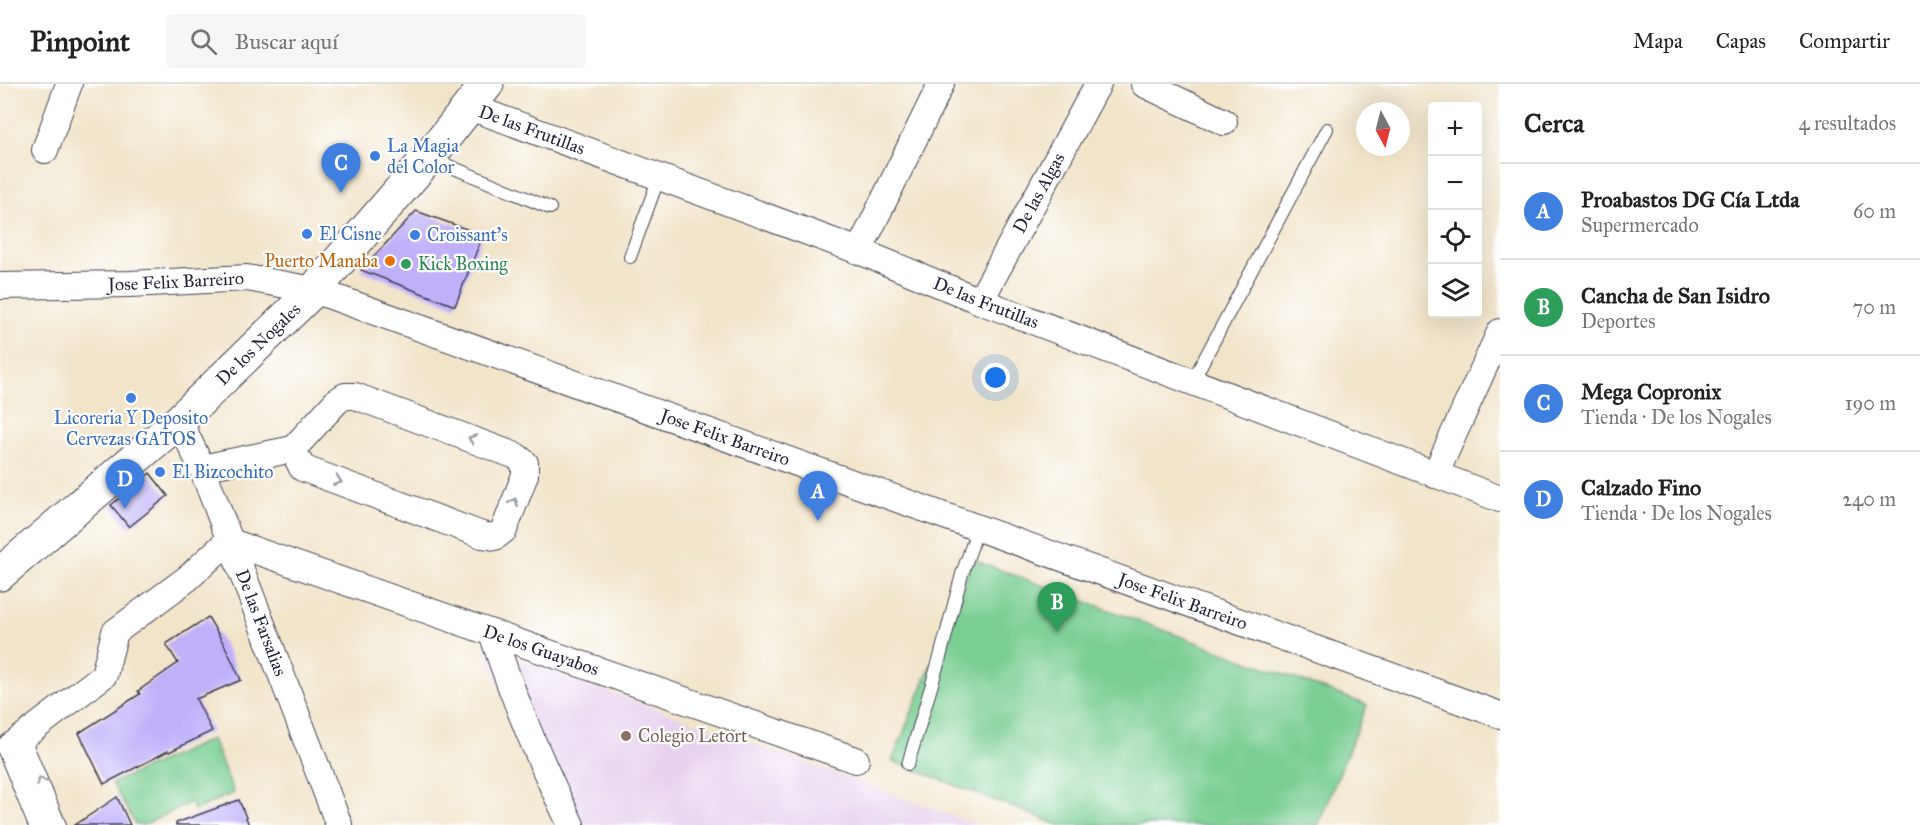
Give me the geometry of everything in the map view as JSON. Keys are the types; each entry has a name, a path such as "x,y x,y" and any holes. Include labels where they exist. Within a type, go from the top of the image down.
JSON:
{"street":[{"path":"45,150 69,84"},
{"path":"859,251 941,84"},
{"name":"De las Algas","path":"980,301 1098,84"},
{"path":"1144,84 1224,122"},
{"name":"De las Frutillas","path":"479,95 659,177 859,251 980,301 1500,500"},
{"name":"De los Nogales","path":"0,574 179,421 314,290 479,95"},
{"name":"Jose Felix Barreiro","path":"0,286 130,284 247,278 314,290 1500,715"},
{"path":"1435,475 1500,332"},
{"path":"202,468 293,450 337,401 345,396 355,396 516,456 525,464 525,475 504,530 495,537 482,535 302,468 293,450"},
{"name":"De las Farsalias","path":"179,421 202,468 228,541 339,825"},
{"path":"42,825 17,742 104,675 115,632 188,578 228,541"},
{"name":"De los Guayabos","path":"228,541 856,760"},
{"path":"492,633 511,692 536,754 571,825"}],"lane":[{"path":"1192,382 1327,129"},
{"path":"428,158 550,208"},
{"path":"630,257 659,177"},
{"path":"908,764 962,574 978,528"},
{"path":"17,742 60,825"}],"shaded area":[{"name":"Colegio Letort","path":"484,647 978,825 559,825"}],"green space":[{"path":"973,560 1367,705 1318,825 1059,825 892,761"},
{"path":"212,739 234,793 194,810 191,802 144,825 136,825 112,783"}],"building":[{"path":"416,211 483,235 455,306 361,270"},
{"path":"150,473 168,496 129,527 111,505"},
{"path":"208,617 241,680 196,699 212,731 104,784 79,733 140,694 138,691 178,663 166,644"},
{"path":"117,797 130,825 75,825"},
{"path":"239,800 249,825 176,825 176,823"}],"place":[{"name":"La Magia del Color","path":"375,156"},
{"name":"Mega Copronix","path":"341,193"},
{"name":"El Cisne","path":"307,234"},
{"name":"Croissant's","path":"415,235"},
{"name":"Puerto Manaba","path":"390,261"},
{"name":"Kick Boxing","path":"406,264"},
{"name":"Licoreria Y Deposito Cervezas GATOS","path":"131,398"},
{"name":"El Bizcochito","path":"160,472"},
{"name":"Calzado Fino","path":"125,509"},
{"name":"Proabastos DG Cía Ltda","path":"818,521"},
{"name":"Cancha de San Isidro","path":"1057,632"},
{"name":"Colegio Letort","path":"626,736"}]}
